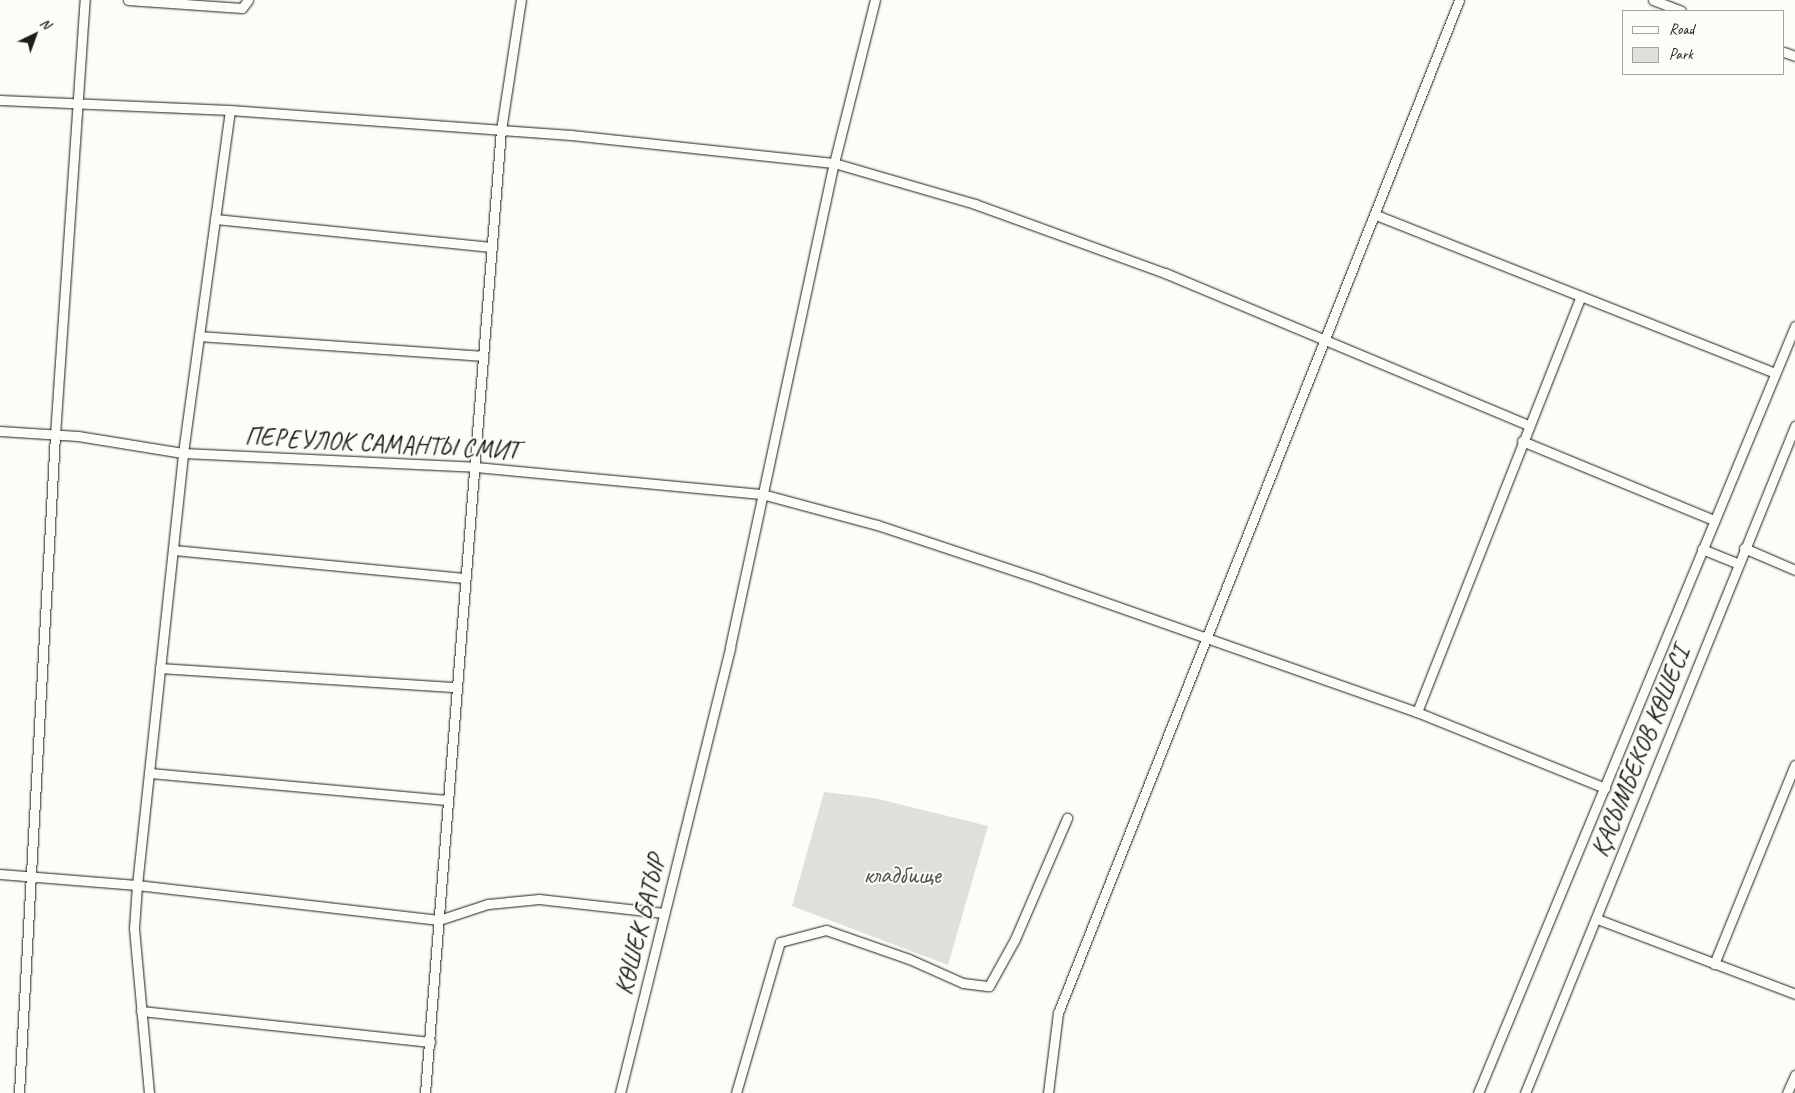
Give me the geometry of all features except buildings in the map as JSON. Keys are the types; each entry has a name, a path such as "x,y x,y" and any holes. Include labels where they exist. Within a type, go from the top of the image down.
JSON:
{"street":[{"path":"19,1093 55,434 80,104 85,0"},
{"path":"128,0 242,8 248,0"},
{"path":"425,1093 455,687 476,467 500,130 521,0"},
{"name":"КӨШЕК БАТЫР","path":"620,1093 700,766 762,494 834,163 875,0"},
{"path":"1048,1093 1058,1013 1206,639 1327,343 1460,0"},
{"path":"1653,0 1678,10"},
{"path":"0,100 230,110 500,130 834,163 975,204 1123,258 1528,425"},
{"path":"149,1093 134,928 137,886 183,453 230,110"},
{"path":"1376,215 1775,373"},
{"path":"215,219 492,247"},
{"path":"1416,712 1528,425 1581,296"},
{"path":"1478,1093 1795,326"},
{"path":"199,336 483,356"},
{"name":"ПЕРЕУЛОК САМАНТЫ СМИТ","path":"0,430 55,434 183,453 476,467 762,494 932,542 1416,712 1605,788"},
{"name":"ҚАСЫМБЕКОВ КӨШЕСІ","path":"1525,1093 1597,919 1737,562 1794,431"},
{"path":"1522,441 1714,520"},
{"path":"1744,548 1795,570"},
{"path":"1702,549 1737,562"},
{"path":"173,550 465,578"},
{"path":"160,668 455,687"},
{"path":"1714,964 1795,766"},
{"path":"149,773 446,800"},
{"path":"736,1093 780,942 826,930 909,958 963,983 989,986 1015,940 1067,818"},
{"path":"0,874 137,886 439,920 488,904 539,899 664,913"},
{"path":"1597,919 1795,994"},
{"path":"141,1010 430,1042"},
{"path":"1787,1093 1795,1075"}],"green space":[{"name":"кладбище","path":"824,792 874,798 988,826 948,965 792,906"}]}
